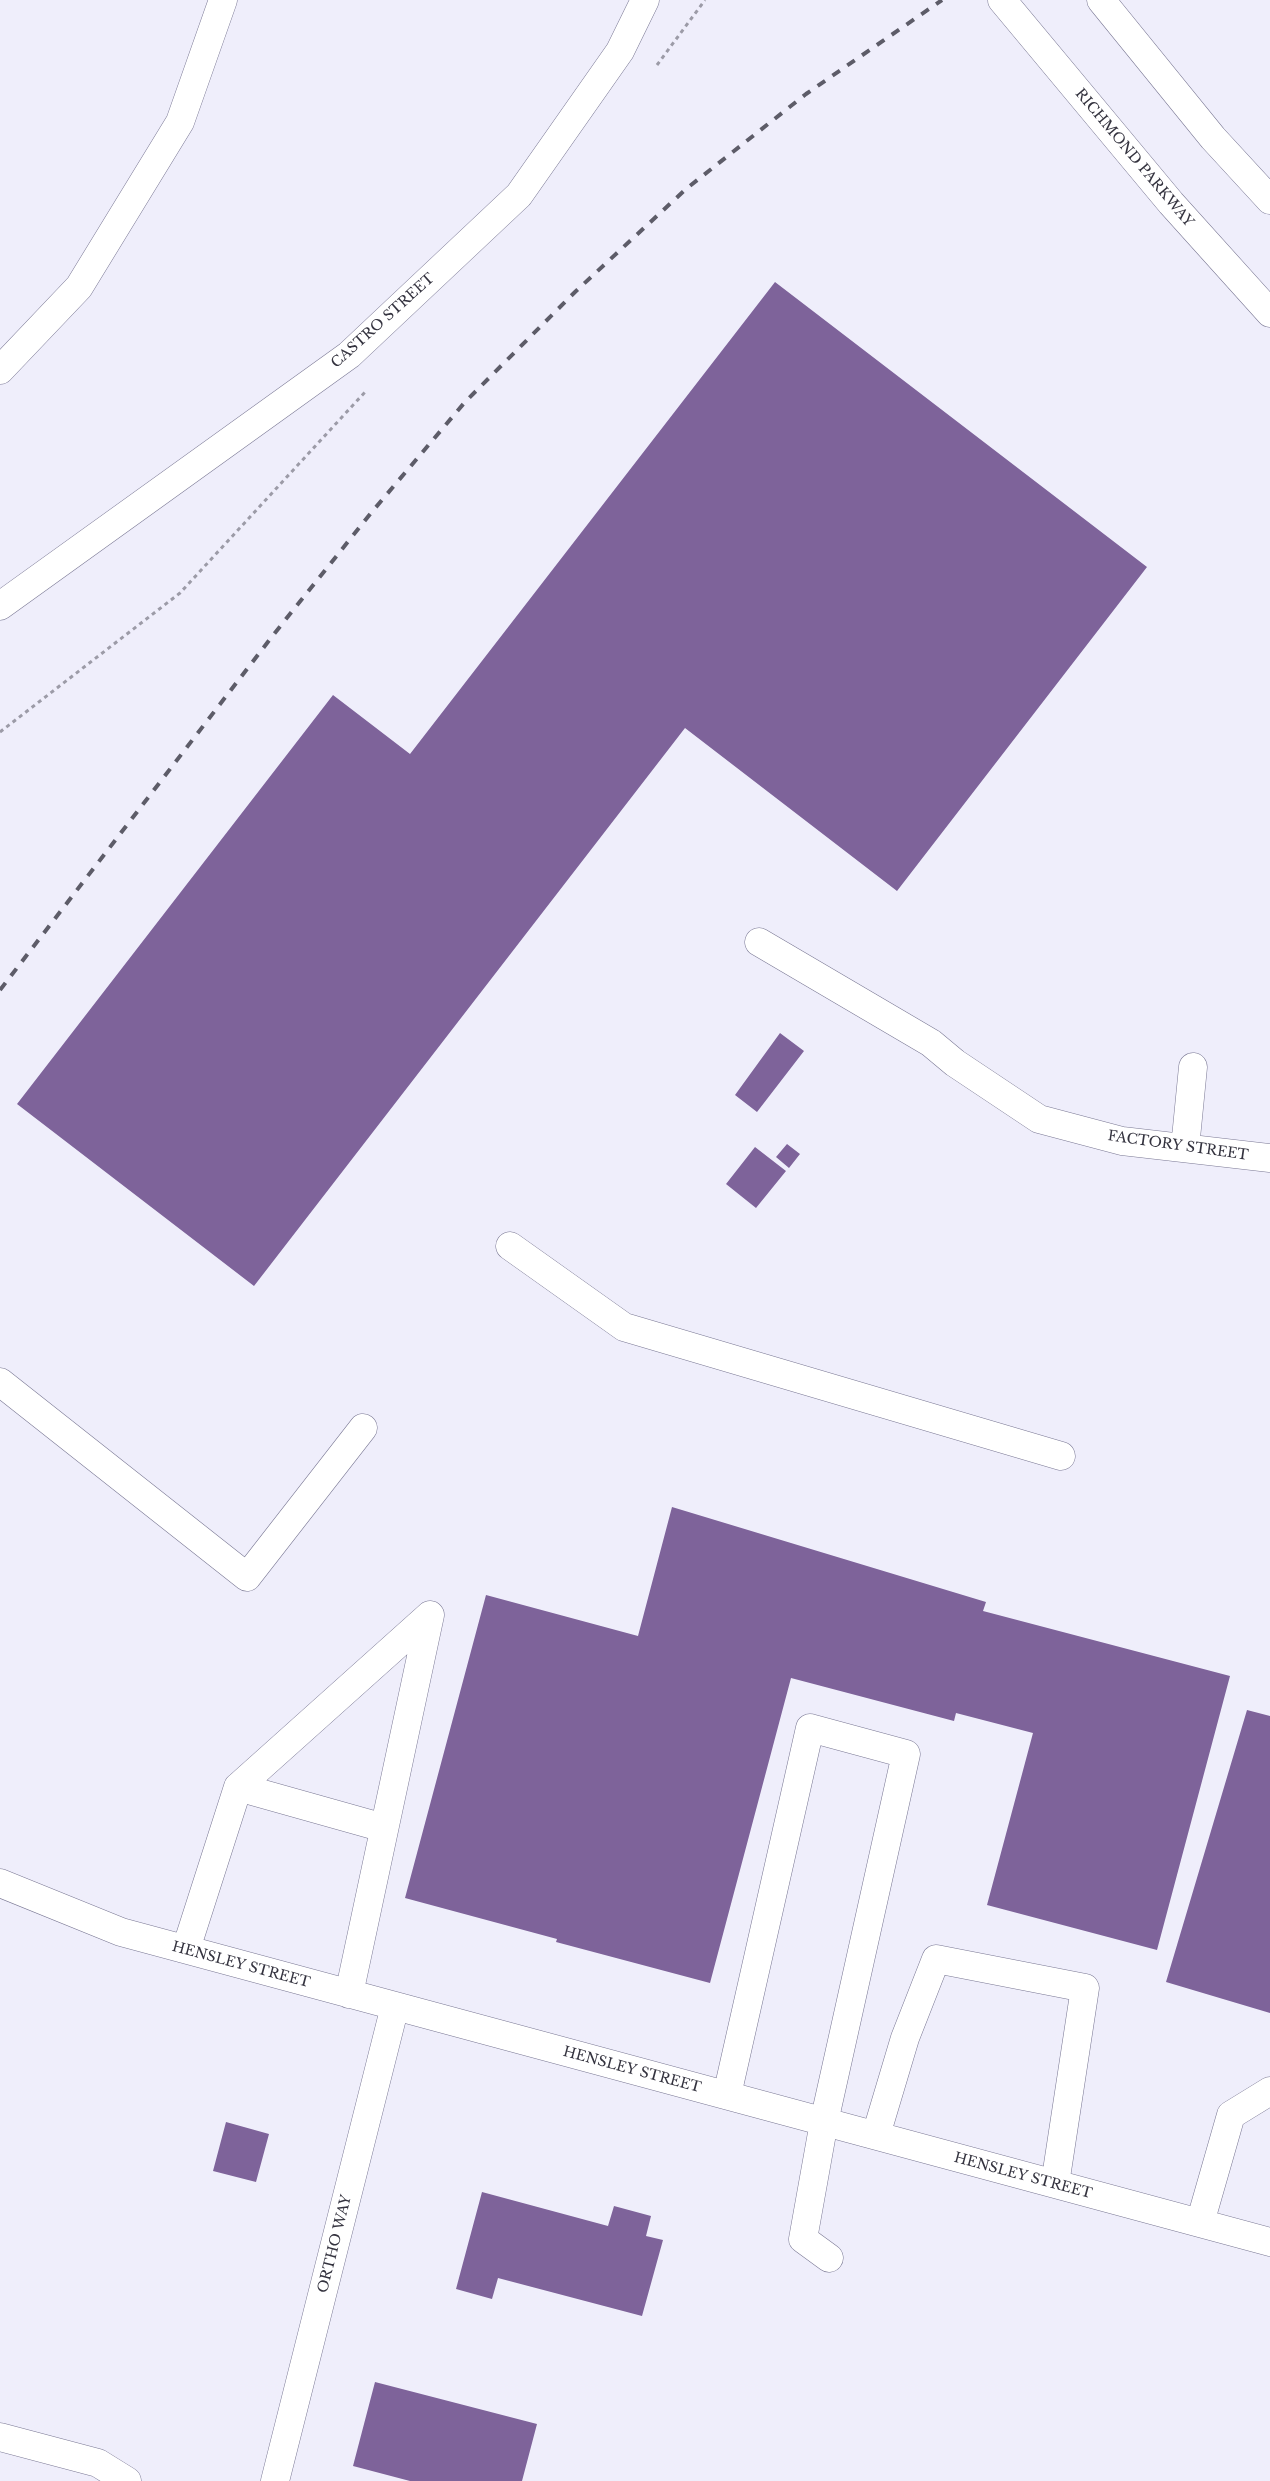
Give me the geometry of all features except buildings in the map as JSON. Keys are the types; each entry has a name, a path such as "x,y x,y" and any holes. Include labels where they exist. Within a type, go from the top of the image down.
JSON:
{"main road":[{"path":"0,370 79,287 180,122 223,0"},
{"name":"CASTRO STREET","path":"0,606 349,355 519,195 620,52 645,0"},
{"name":"RICHMOND PARKWAY","path":"1002,0 1171,203 1270,313"},
{"path":"1100,0 1213,138 1270,200"},
{"name":"FACTORY STREET","path":"759,942 931,1042 955,1063 1039,1119 1122,1141 1270,1158"},
{"path":"1185,1148 1193,1068"},
{"path":"510,1246 624,1327 1061,1456"},
{"path":"0,1382 247,1577 363,1428"},
{"path":"186,1950 238,1787 430,1615 349,1994"},
{"path":"727,2096 810,1728 906,1754 824,2122 803,2239 829,2258"},
{"path":"238,1787 384,1828"},
{"name":"HENSLEY STREET","path":"0,1883 121,1932 1270,2242"},
{"path":"876,2136 905,2038 936,1958 1086,1988 1055,2184"},
{"name":"ORTHO WAY","path":"275,2481 395,2006"},
{"path":"1200,2223 1231,2116 1270,2091"},
{"path":"0,2437 98,2463 127,2481"}],"railway":[{"path":"0,990 274,634 371,513 465,402 575,292 686,189 806,94 942,0"}]}
